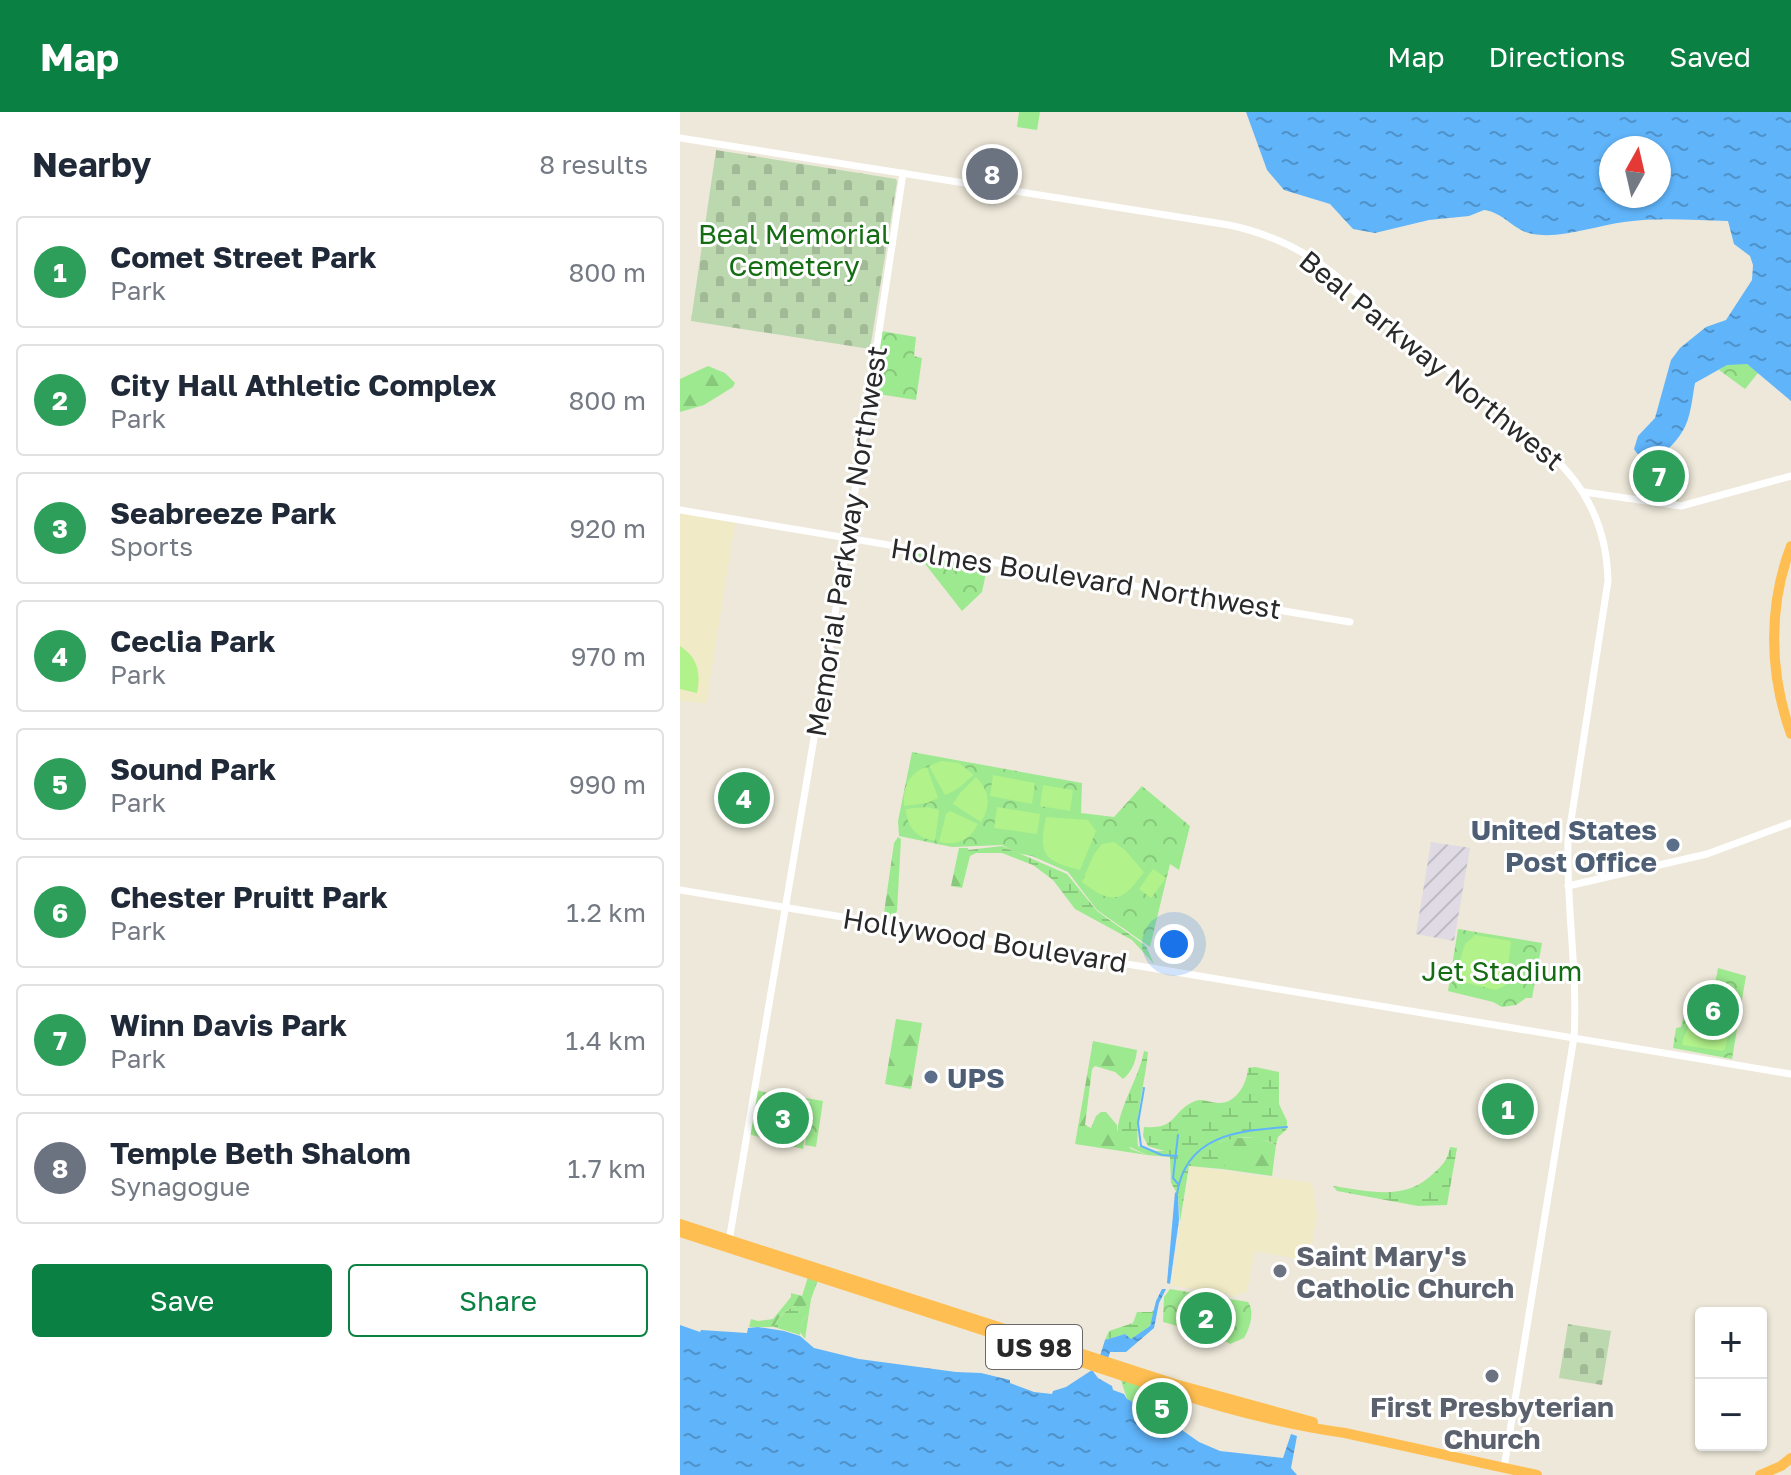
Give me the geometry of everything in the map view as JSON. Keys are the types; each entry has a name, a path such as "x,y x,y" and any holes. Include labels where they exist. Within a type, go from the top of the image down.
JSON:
{"highway":[{"path":"1791,546 1779,588 1774,637 1779,689 1791,734"},
{"name":"US 98","path":"680,1224 728,1244 1077,1361 1345,1433 1537,1475"},
{"name":"US 98","path":"680,1232 728,1244 1091,1357 1174,1387"},
{"path":"1077,1361 1088,1361 1091,1357"},
{"path":"1760,1475 1786,1466 1791,1458"}],"street":[{"name":"Beal Parkway Northwest","path":"680,138 1229,225 1277,238 1322,264 1366,300 1550,454 1584,492 1601,532 1608,581 1570,820 1568,886 1575,989 1574,1037 1504,1468"},
{"name":"Memorial Parkway Northwest","path":"728,1244 848,538 903,173"},
{"path":"1584,492 1681,506 1791,476"},
{"name":"Holmes Boulevard Northwest","path":"680,510 1350,622"},
{"path":"1568,886 1707,854 1791,823"},
{"name":"Hollywood Boulevard","path":"680,890 1791,1074"}],"shaded area":[{"path":"680,513 735,523 706,704 680,700"},
{"path":"1431,842 1470,848 1454,941 1416,934"},
{"path":"1190,1166 1312,1183 1317,1215 1309,1261 1255,1251 1247,1291 1235,1296 1171,1285"}],"green space":[{"path":"1019,112 1040,112 1037,130 1017,127"},
{"name":"Beal Memorial Cemetery","path":"716,150 896,179 870,349 691,321"},
{"path":"881,331 916,337 914,356 922,358 916,400 872,393"},
{"path":"1727,364 1747,364 1758,373 1745,389 1719,370"},
{"path":"708,366 725,373 735,383 733,387 704,405 680,412 680,379"},
{"path":"1661,456 1662,467 1682,492 1678,501 1646,498 1651,460"},
{"path":"915,551 942,556 942,560 977,565 980,562 988,563 982,592 962,611"},
{"path":"680,646 697,666 697,693 680,689"},
{"path":"912,752 1082,783 1081,813 1114,817 1142,786 1190,826 1179,870 1170,864 1150,947 1097,910 1068,872 1032,856 1002,845 952,847 899,836 898,821"},
{"path":"941,761 959,763 974,775 945,795 929,766"},
{"path":"927,767 938,798 904,806 908,782 915,773"},
{"path":"993,775 1035,783 1032,804 990,796"},
{"path":"976,777 988,799 981,822 953,804"},
{"path":"755,778 765,780 759,818 723,813 726,800 733,790 742,782"},
{"path":"1043,785 1073,790 1070,811 1040,806"},
{"path":"927,807 939,810 935,841 914,831 908,822 906,809"},
{"path":"997,807 1040,814 1037,834 994,828"},
{"path":"950,811 978,824 962,840 939,842 946,814"},
{"path":"1046,817 1088,820 1096,831 1080,870 1058,863 1046,854 1043,840"},
{"path":"898,837 901,839 897,911 891,918 884,913 894,843"},
{"path":"1114,842 1144,872 1123,895 1109,897 1082,882 1094,854 1102,844"},
{"path":"1002,846 1067,874 1097,911 1146,946 1154,964 1132,940 1075,909 1053,880 1033,865 1002,853 976,853 970,856 968,850"},
{"path":"959,848 968,848 970,856 962,888 951,886"},
{"path":"1153,869 1166,878 1151,898 1139,889"},
{"name":"Jet Stadium","path":"1458,929 1542,943 1532,998 1502,1007 1448,991"},
{"path":"1475,935 1511,941 1506,985 1496,990 1454,980 1465,944"},
{"path":"1718,968 1746,976 1732,1059 1673,1048 1676,1028 1681,1027 1687,1002 1698,1003 1701,992 1713,994"},
{"path":"1719,1007 1734,1009 1725,1049 1682,1045 1686,1031 1694,1020"},
{"path":"896,1019 922,1023 911,1089 885,1084"},
{"path":"1093,1041 1137,1050 1133,1066 1123,1079 1115,1072 1095,1066 1092,1069 1085,1125 1091,1128 1096,1116 1106,1112 1131,1149 1147,1155 1075,1144"},
{"path":"1144,1051 1148,1052 1137,1134 1138,1146 1151,1151 1164,1151 1148,1146 1143,1136 1144,1127 1163,1126 1186,1106 1197,1101 1218,1103 1230,1100 1243,1086 1248,1068 1279,1072 1279,1104 1287,1121 1287,1129 1278,1137 1276,1145 1263,1139 1248,1138 1219,1142 1220,1150 1228,1158 1222,1169 1189,1166 1180,1222 1178,1195 1171,1183 1170,1157 1147,1155 1117,1141 1120,1118"},
{"path":"756,1090 810,1103 803,1149 748,1134"},
{"path":"767,1091 823,1101 816,1147 805,1145 810,1101"},
{"path":"1501,1096 1518,1101 1516,1119 1498,1115"},
{"path":"775,1105 800,1111 798,1118 788,1131 765,1133 770,1108"},
{"path":"1230,1138 1259,1138 1276,1145 1272,1176 1222,1169 1218,1143"},
{"path":"1450,1147 1457,1148 1447,1205 1418,1206 1337,1191 1333,1186 1373,1192 1411,1188 1440,1167"},
{"path":"808,1277 818,1280 811,1299 805,1339 800,1332 807,1305 796,1311 795,1306 788,1310 774,1327 749,1327 751,1319 773,1319 791,1293 802,1296"},
{"path":"1170,1289 1248,1302 1251,1320 1244,1338 1230,1344 1220,1338 1163,1322 1164,1297"},
{"path":"807,1305 800,1335 774,1327 788,1310 795,1306 796,1311"},
{"path":"1155,1308 1150,1326 1131,1340 1125,1334 1105,1340 1109,1331 1133,1323 1137,1312 1152,1312"},
{"path":"1568,1324 1611,1331 1602,1385 1559,1378"},
{"path":"1119,1374 1182,1394 1176,1425 1127,1399"}],"water":[{"path":"1246,112 1791,112 1791,401 1747,364 1727,365 1695,383 1685,427 1666,451 1660,456 1646,459 1634,449 1638,436 1655,418 1671,360 1680,348 1706,327 1726,320 1752,280 1750,256 1734,244 1728,221 1637,220 1543,235 1525,232 1497,214 1484,210 1469,216 1429,220 1375,233 1353,229 1330,204 1284,190 1267,170"},
{"path":"1175,1192 1178,1195 1179,1220 1170,1284 1167,1283"},
{"path":"1162,1289 1166,1289 1159,1303 1154,1328 1126,1352 1110,1352 1108,1359 1100,1356 1105,1340 1125,1334 1131,1339 1150,1326"},
{"path":"680,1325 700,1332 747,1333 748,1328 758,1327 784,1331 800,1336 814,1348 859,1359 981,1373 1010,1380 1010,1383 1034,1392 1052,1394 1092,1370 1127,1399 1220,1451 1283,1458 1291,1434 1297,1436 1291,1468 1297,1475 680,1475"}],"waterway":[{"path":"1144,1088 1138,1123 1141,1146 1162,1155 1177,1156"},
{"path":"1177,1194 1182,1174 1203,1147 1233,1134 1287,1127"},
{"path":"1178,1135 1173,1178 1179,1185"}],"place":[{"name":"Temple Beth Shalom","path":"992,174"},
{"name":"Winn Davis Park","path":"1659,476"},
{"name":"Ceclia Park","path":"744,798"},
{"name":"United States Post Office","path":"1673,845"},
{"name":"Chester Pruitt Park","path":"1713,1010"},
{"name":"UPS","path":"931,1077"},
{"name":"Comet Street Park","path":"1508,1109"},
{"name":"Seabreeze Park","path":"783,1118"},
{"name":"Saint Mary's Catholic Church","path":"1280,1271"},
{"name":"City Hall Athletic Complex","path":"1206,1318"},
{"name":"First Presbyterian Church","path":"1492,1376"},
{"name":"Sound Park","path":"1162,1408"}]}
